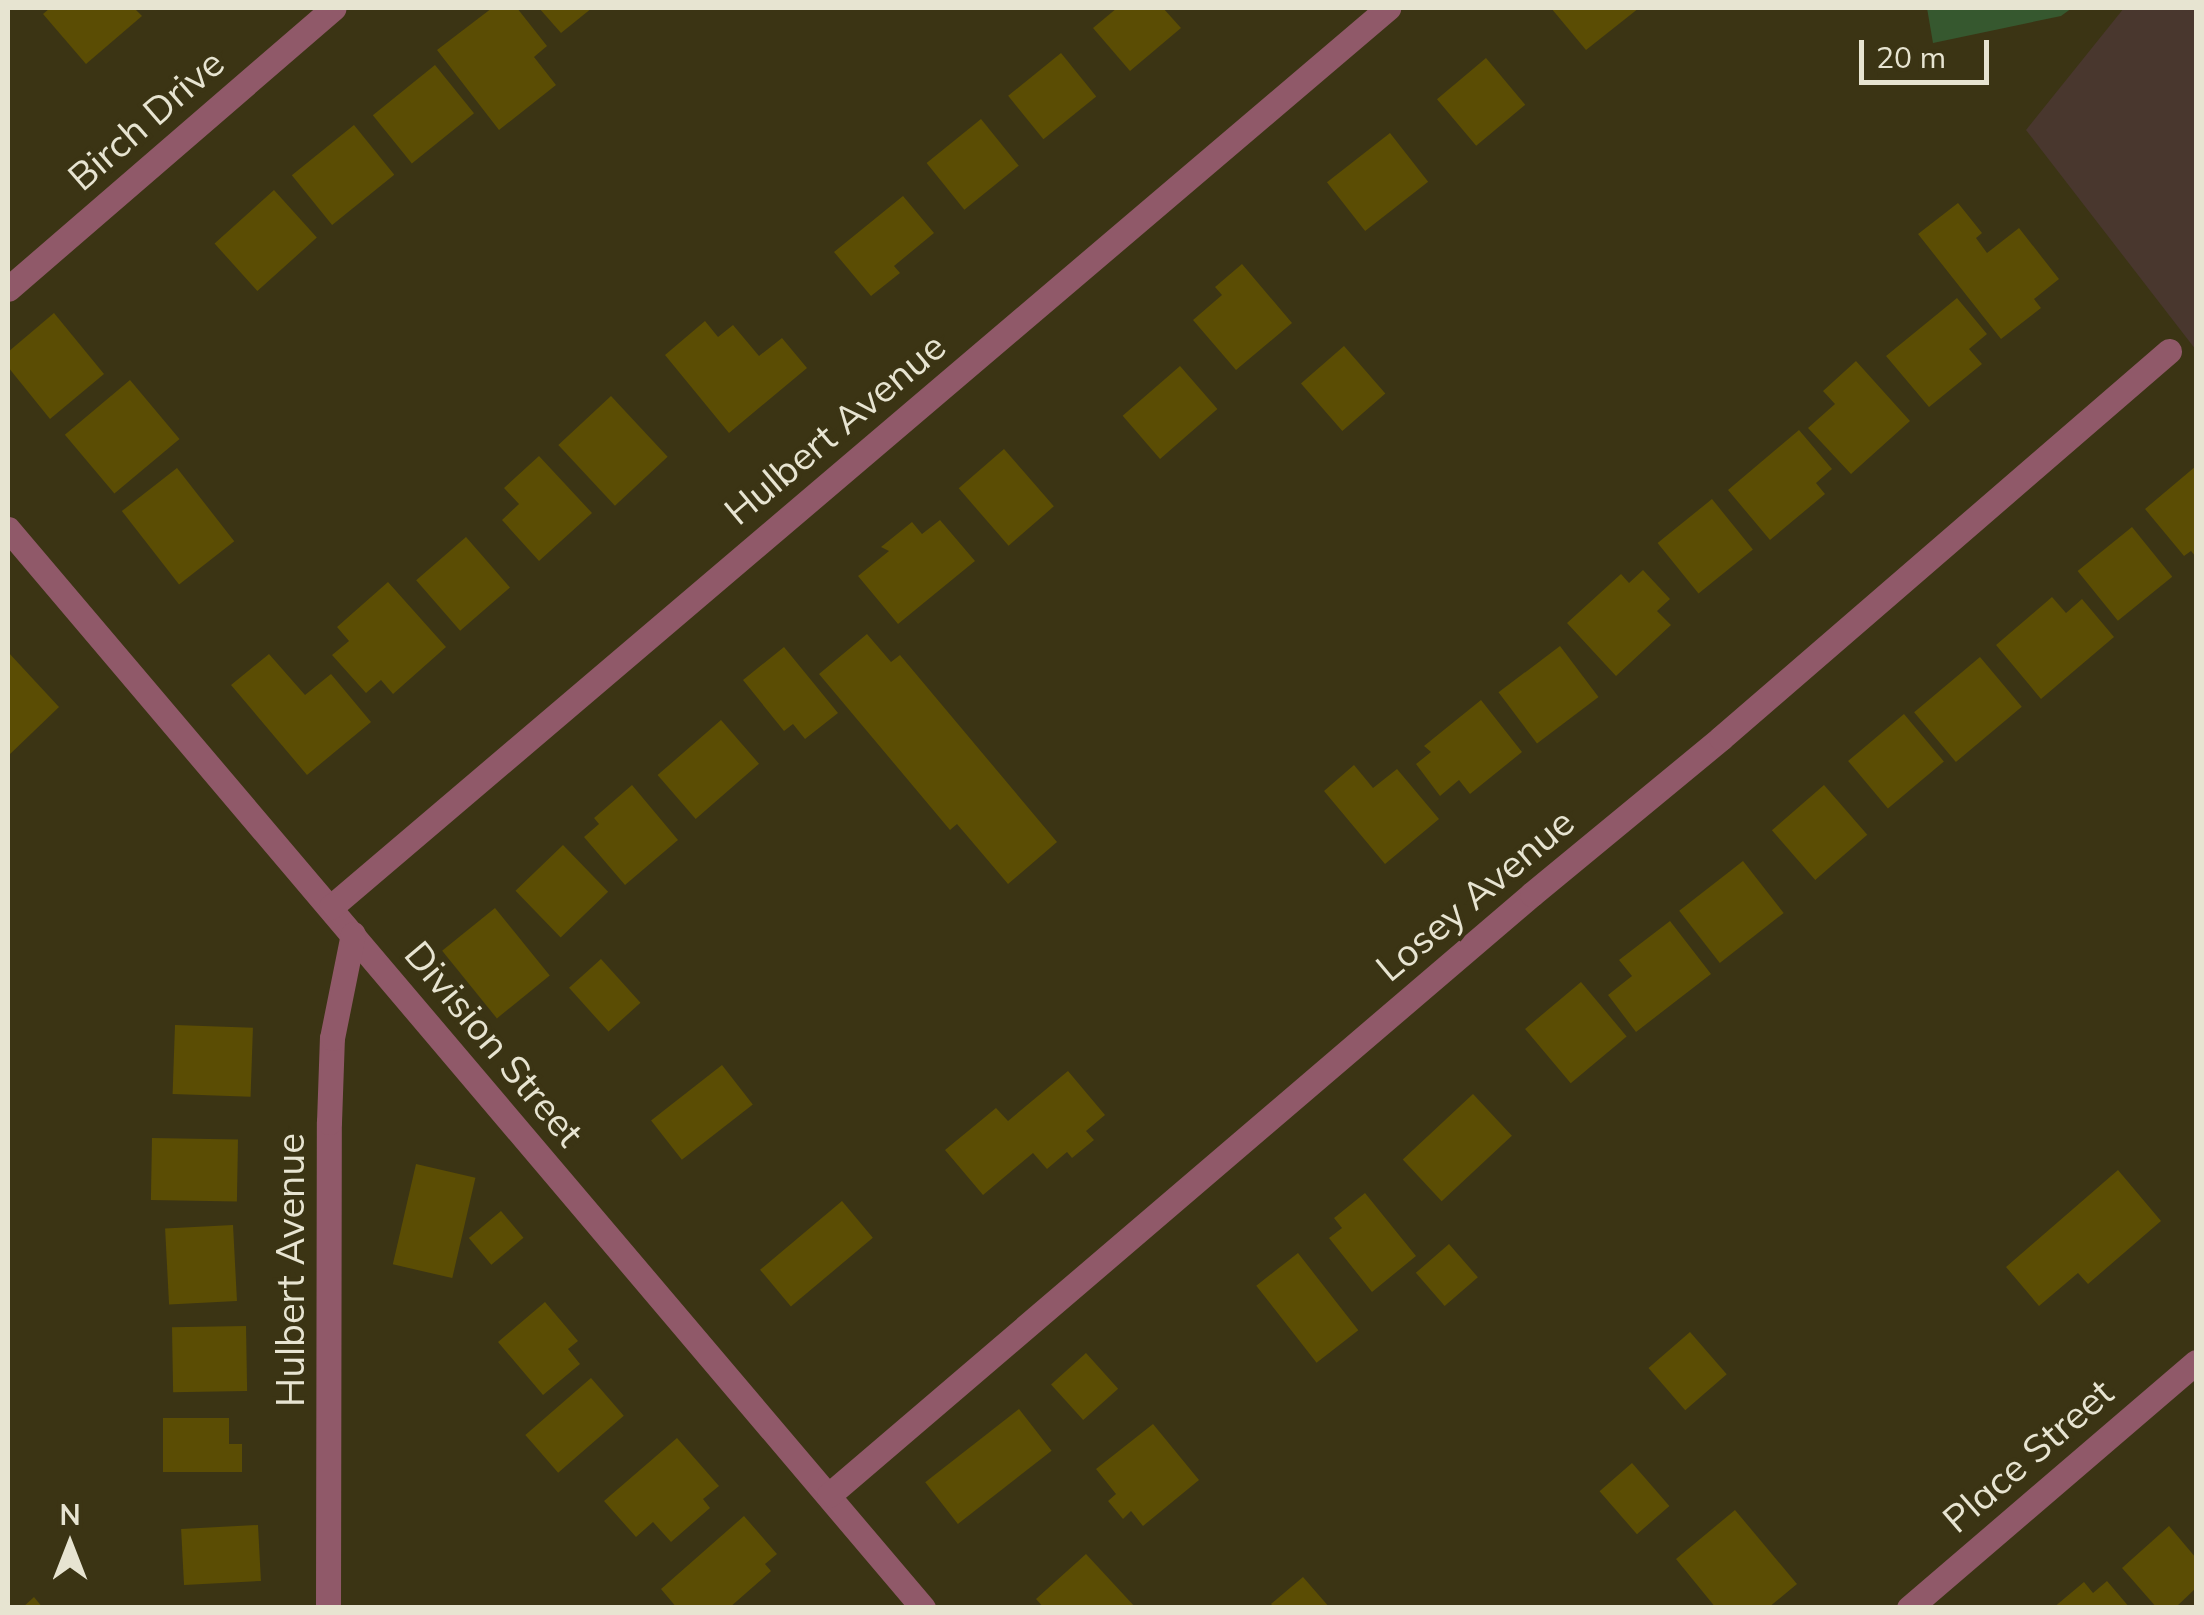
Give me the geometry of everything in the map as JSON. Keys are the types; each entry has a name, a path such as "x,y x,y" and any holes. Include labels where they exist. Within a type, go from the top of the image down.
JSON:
{"street":[{"name":"Birch Drive","path":"8,289 334,8"},
{"name":"Hulbert Avenue","path":"331,908 1388,8"},
{"name":"Losey Avenue","path":"829,1495 1532,894 1721,738 2168,350"},
{"name":"Division Street","path":"8,528 923,1608"},
{"name":"Hulbert Avenue","path":"328,1608 328,1122 332,1038 352,934"},
{"name":"Place Street","path":"1909,1608 2196,1362"}],"shaded area":[{"path":"2124,8 2196,8 2196,350 2026,130"}],"green space":[{"path":"1927,8 2072,8 2061,16 1933,43"}],"building":[{"path":"50,8 134,8 142,16 86,64 43,14"},
{"path":"492,8 517,8 547,46 534,57 556,85 499,130 437,50"},
{"path":"539,8 592,8 561,33"},
{"path":"1117,8 1163,8 1181,28 1130,71 1093,28"},
{"path":"1551,8 1639,8 1586,50"},
{"path":"1061,53 1096,97 1043,139 1008,96"},
{"path":"1486,58 1525,105 1476,146 1437,99"},
{"path":"435,65 474,113 412,164 373,115"},
{"path":"981,119 1019,166 964,210 927,163"},
{"path":"354,125 394,175 332,225 292,175"},
{"path":"1390,133 1428,182 1365,231 1327,182"},
{"path":"274,190 317,238 257,291 215,244"},
{"path":"903,196 934,233 894,266 900,273 871,296 834,252"},
{"path":"1958,203 1982,233 1976,238 1987,253 2019,228 2059,279 2034,299 2041,308 2001,339 1918,234"},
{"path":"1242,264 1292,323 1236,370 1193,320 1222,295 1215,287"},
{"path":"1957,298 1987,334 1969,349 1982,364 1929,407 1886,356"},
{"path":"54,313 104,374 50,419 8,367 8,352"},
{"path":"705,321 718,337 733,325 759,356 782,338 807,368 729,433 665,355"},
{"path":"1344,346 1385,394 1342,431 1301,383"},
{"path":"1856,361 1910,421 1851,474 1808,428 1835,404 1823,391"},
{"path":"1180,366 1217,409 1160,459 1123,416"},
{"path":"130,380 179,439 114,494 65,435"},
{"path":"611,396 668,457 615,506 558,445"},
{"path":"1799,430 1832,469 1816,483 1825,494 1770,540 1728,490"},
{"path":"1004,449 1054,506 1009,546 959,488"},
{"path":"539,456 592,513 539,561 502,520 519,504 504,488"},
{"path":"2196,466 2196,557 2191,551 2184,556 2145,509"},
{"path":"177,468 234,541 179,584 122,511"},
{"path":"1712,499 1753,550 1699,594 1658,543"},
{"path":"940,520 975,561 898,624 858,576 889,551 881,547 912,522 922,534"},
{"path":"2132,527 2172,577 2118,621 2078,571"},
{"path":"466,537 510,588 460,631 416,580"},
{"path":"1643,570 1670,599 1657,611 1671,625 1616,676 1567,623 1621,574 1629,583"},
{"path":"388,582 446,647 393,694 381,680 366,693 332,655 349,641 337,627"},
{"path":"2052,597 2066,613 2082,599 2114,637 2041,699 1996,645"},
{"path":"867,634 891,662 900,655 1057,842 1008,884 957,824 950,830 819,674"},
{"path":"1560,646 1599,697 1537,743 1499,692"},
{"path":"784,647 838,713 805,739 793,724 784,731 743,680"},
{"path":"8,652 59,707 8,756"},
{"path":"269,654 305,695 331,674 371,722 307,775 231,685"},
{"path":"1980,657 2022,707 1956,762 1914,712"},
{"path":"1481,700 1522,752 1470,794 1459,780 1440,796 1416,764 1431,752 1424,746"},
{"path":"1904,714 1944,761 1888,808 1848,761"},
{"path":"721,720 759,764 696,819 658,775"},
{"path":"1354,765 1373,788 1397,769 1439,819 1385,864 1324,791"},
{"path":"632,785 678,840 625,885 584,837 599,824 594,818"},
{"path":"1824,785 1867,835 1815,880 1772,830"},
{"path":"563,845 608,892 561,938 516,891"},
{"path":"1743,861 1784,913 1720,963 1679,911"},
{"path":"495,908 550,976 497,1018 442,951"},
{"path":"1670,921 1711,974 1636,1032 1608,995 1632,976 1619,960"},
{"path":"601,959 640,1003 609,1032 569,988"},
{"path":"1581,982 1627,1036 1571,1083 1525,1029"},
{"path":"175,1025 253,1028 251,1097 173,1094"},
{"path":"722,1065 753,1104 682,1160 651,1120"},
{"path":"1068,1071 1105,1115 1086,1131 1094,1140 1072,1158 1067,1152 1047,1169 1033,1153 983,1195 945,1150 996,1108 1008,1121"},
{"path":"1473,1094 1512,1136 1442,1201 1403,1159"},
{"path":"152,1138 238,1140 237,1201 151,1200"},
{"path":"416,1164 475,1178 452,1278 393,1264"},
{"path":"2118,1170 2161,1221 2088,1284 2078,1273 2039,1306 2006,1267"},
{"path":"1365,1193 1416,1256 1372,1292 1329,1238 1342,1228 1334,1218"},
{"path":"842,1201 873,1238 791,1307 760,1270"},
{"path":"501,1211 523,1238 491,1265 469,1238"},
{"path":"233,1225 237,1301 169,1304 165,1229"},
{"path":"1449,1244 1478,1277 1445,1306 1416,1273"},
{"path":"1298,1253 1358,1330 1317,1363 1256,1286"},
{"path":"545,1302 578,1341 568,1349 580,1364 543,1395 498,1342"},
{"path":"246,1326 247,1391 173,1392 172,1327"},
{"path":"1690,1332 1727,1374 1685,1410 1648,1368"},
{"path":"1086,1353 1118,1389 1083,1420 1051,1384"},
{"path":"591,1378 624,1416 558,1473 525,1435"},
{"path":"1019,1409 1052,1451 958,1524 925,1482"},
{"path":"163,1418 229,1418 229,1444 242,1444 242,1472 163,1472"},
{"path":"1153,1424 1199,1480 1143,1526 1131,1511 1123,1519 1108,1501 1116,1494 1096,1469"},
{"path":"677,1438 719,1486 703,1499 710,1508 671,1542 653,1522 636,1537 604,1501"},
{"path":"1632,1463 1669,1506 1637,1534 1600,1491"},
{"path":"1735,1510 1797,1584 1768,1608 1716,1608 1676,1559"},
{"path":"744,1516 777,1554 765,1564 771,1571 729,1608 677,1608 661,1589"},
{"path":"258,1525 261,1581 184,1585 181,1529"},
{"path":"2169,1526 2196,1558 2196,1588 2175,1608 2157,1608 2122,1568"},
{"path":"1086,1554 1136,1608 1044,1608 1036,1599"},
{"path":"1303,1577 1330,1608 1275,1608 1271,1604"},
{"path":"2107,1581 2130,1608 2053,1608 2084,1582 2093,1593"},
{"path":"34,1597 43,1608 22,1608"}]}
